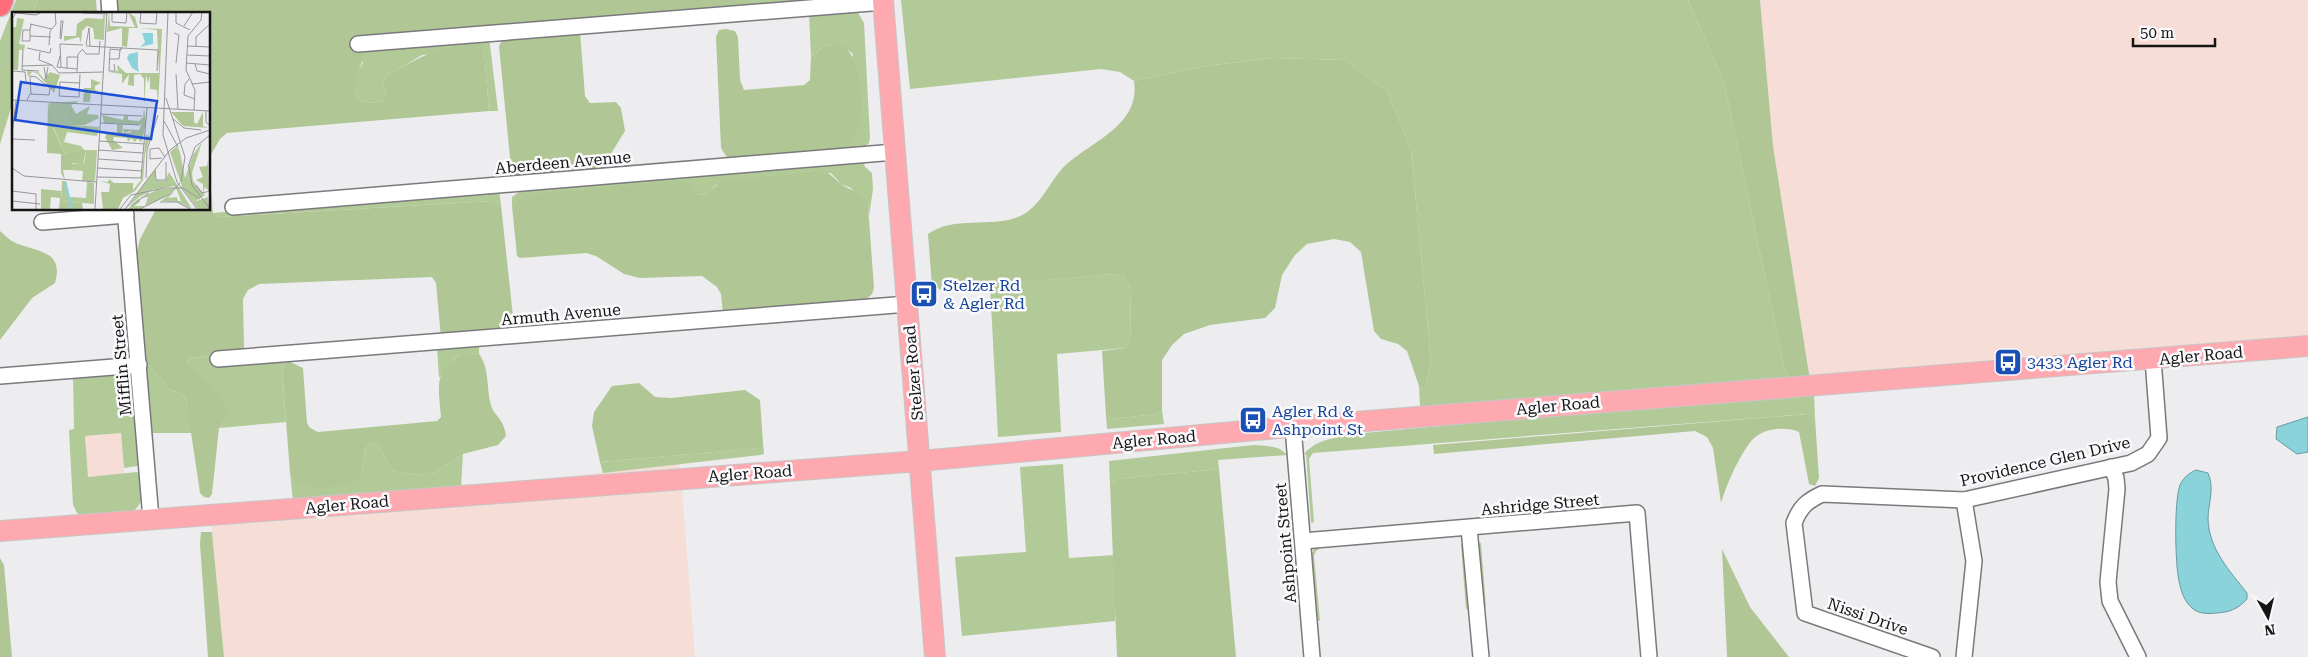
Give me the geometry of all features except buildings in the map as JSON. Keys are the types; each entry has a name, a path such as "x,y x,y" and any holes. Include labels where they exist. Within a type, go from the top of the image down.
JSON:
{"highway":[{"path":"0,5 2,0"}],"main road":[{"name":"Stelzer Road","path":"883,1 935,657"},
{"name":"Agler Road","path":"4,531 920,461 1293,427 2308,346"}],"street":[{"path":"358,44 883,1"},
{"name":"Aberdeen Avenue","path":"233,207 895,152"},
{"path":"42,222 126,212"},
{"name":"Mifflin Street","path":"126,212 152,519"},
{"name":"Armuth Avenue","path":"218,359 908,304"},
{"name":"Providence Glen Drive","path":"1822,494 1964,500 2131,463 2148,454 2158,438 2153,359"},
{"path":"0,376 138,365"},
{"name":"Ashpoint Street","path":"1293,427 1312,657"},
{"path":"2111,467 2116,478 2117,489 2108,582 2110,601 2138,657"},
{"name":"Nissi Drive","path":"1822,494 1808,500 1799,510 1794,523 1805,613 1932,657"},
{"path":"1964,500 1974,561 1964,657"},
{"name":"Ashridge Street","path":"1303,541 1637,513 1649,657"},
{"path":"1469,528 1481,657"}],"shaded area":[{"path":"1760,0 2308,0 2308,344 1811,385 1773,146"},
{"path":"121,433 124,474 88,477 85,436"},
{"path":"680,464 695,657 224,657 211,516"}],"green space":[{"path":"16,0 38,0 34,12 12,12 12,105 0,144 0,41"},
{"path":"38,0 96,0 97,12 34,12"},
{"path":"116,0 748,0 738,10 354,48 362,53 355,93 357,99 369,103 383,101 386,94 383,86 385,77 409,63 440,50 479,44 484,50 489,111 227,133 220,139 210,156 210,12 117,12"},
{"path":"748,0 800,0 797,4 738,10"},
{"path":"901,0 1688,0 1724,82 1784,367 1790,380 1420,408 1419,386 1425,390 1431,361 1411,150 1387,91 1345,60 1275,58 1205,66 1134,81 1120,72 1101,69 910,89"},
{"path":"1688,0 1760,0 1773,146 1810,380 1790,380 1784,367 1724,82"},
{"path":"857,11 864,23 870,138 865,151 832,156 853,54 842,46 832,44 822,48 811,57 809,14"},
{"path":"719,30 735,31 738,37 740,80 744,90 804,85 810,80 811,57 822,48 832,44 840,44 846,48 855,64 858,75 862,107 858,127 844,152 728,159 721,148 716,37"},
{"path":"580,31 585,96 590,103 616,102 621,108 625,131 599,173 514,177 511,168 499,46 503,39"},
{"path":"489,37 498,111 489,111 484,51 422,55 385,77 383,86 386,94 383,101 369,103 357,99 354,89 355,80 363,63 354,48"},
{"path":"1275,58 1345,60 1387,91 1411,150 1431,361 1425,390 1419,386 1407,351 1398,344 1381,339 1374,331 1361,252 1350,242 1334,239 1307,244 1295,255 1282,275 1275,308 1265,318 1210,325 1184,334 1172,345 1162,360 1162,410 1157,414 1112,419 1106,416 1102,351 1125,348 1130,341 1131,289 1124,277 1113,274 942,290 932,286 928,234 950,225 1013,219 1030,210 1040,200 1061,170 1110,133 1121,122 1129,111 1134,97 1134,81 1205,66"},
{"path":"864,163 865,167 872,173 873,189 869,216 868,205 851,188 841,184 831,173 716,185 707,194 702,195 695,193 516,200 512,206 512,197 523,189"},
{"path":"823,171 862,196 868,205 874,288 868,298 868,303 723,314 721,294 717,287 702,276 640,278 624,274 596,256 586,253 520,258 517,256 512,206 523,195 677,181 689,183 698,194 702,195 724,181"},
{"path":"210,178 213,213 220,217 491,201 501,205 514,326 508,332 441,338 436,283 432,277 259,284 248,290 243,299 244,348 240,352 191,358 186,363 213,386 223,401 228,417 219,428 212,494 209,498 204,497 200,493 186,399 183,394 170,390 144,359 134,263 140,239 155,210 210,210"},
{"path":"499,190 501,205 491,201 220,217 213,213"},
{"path":"0,231 12,241 52,257 56,263 57,272 55,283 32,298 0,340"},
{"path":"1113,274 1124,277 1131,289 1130,341 1125,348 1057,354 1061,432 998,437 990,285"},
{"path":"479,344 479,354 464,354 455,358 439,378 437,347"},
{"path":"240,352 240,364 288,361 282,368 286,422 219,428 228,417 186,363 191,358"},
{"path":"464,353 479,354 485,366 491,405 503,425 506,436 498,445 463,454 436,472 420,475 397,472 391,469 377,442 371,442 365,449 362,474 355,479 339,486 330,487 312,487 295,484 290,473 282,368 288,361 303,368 307,423 310,428 318,432 437,421 441,417 439,388 442,373 454,359"},
{"path":"144,359 170,390 183,394 186,399 192,433 151,433"},
{"path":"125,372 130,374 134,380 141,462 137,466 124,468 121,433 85,436 88,477 137,472 142,477 143,492 141,501 132,512 84,516 77,513 73,505 69,430 74,429 73,377"},
{"path":"639,383 655,397 671,398 745,390 760,400 763,443 760,448 600,462 592,426 594,412 612,386"},
{"path":"1814,392 1815,418 1807,414 1313,453 1309,459 1314,522 1311,523 1306,454 1304,454 1314,445 1333,438 1353,434"},
{"path":"1162,410 1164,424 1107,429 1106,416 1112,419 1157,414"},
{"path":"1808,414 1815,418 1819,478 1815,486 1809,484 1799,432 1788,429 1775,429 1757,436 1747,446 1734,470 1721,503 1713,448 1707,437 1695,431 1434,454 1433,445"},
{"path":"371,442 377,442 391,469 397,472 420,475 436,472 463,454 461,487 293,501 290,473 295,484 362,474 365,449"},
{"path":"763,443 764,454 760,455 603,473 600,462 759,448"},
{"path":"1253,445 1280,449 1287,455 1218,460 1219,469 1117,479 1110,484 1109,461"},
{"path":"1063,464 1069,558 1115,555 1115,621 962,636 955,557 1026,552 1020,467"},
{"path":"1219,469 1236,657 1117,657 1110,484 1117,479"},
{"path":"201,532 212,532 224,657 208,657 200,544"},
{"path":"1478,543 1481,543 1486,607 1483,606"},
{"path":"1464,544 1469,608 1466,609 1461,545"},
{"path":"1318,546 1319,549 1314,556 1320,621 1316,620 1311,555"},
{"path":"1722,549 1750,607 1789,657 1727,657"},
{"path":"0,558 4,565 12,657 0,657"}],"water":[{"path":"2308,417 2308,452 2297,454 2276,439 2277,427"},
{"path":"2196,470 2208,473 2210,479 2211,490 2208,519 2209,530 2216,550 2247,593 2247,599 2244,602 2237,608 2226,612 2207,613 2194,610 2185,599 2179,581 2176,532 2178,493 2183,480"}],"place":[{"name":"Stelzer Rd & Agler Rd","path":"924,294"},
{"name":"3433 Agler Rd","path":"2008,362"},
{"name":"Agler Rd & Ashpoint St","path":"1253,420"}]}
